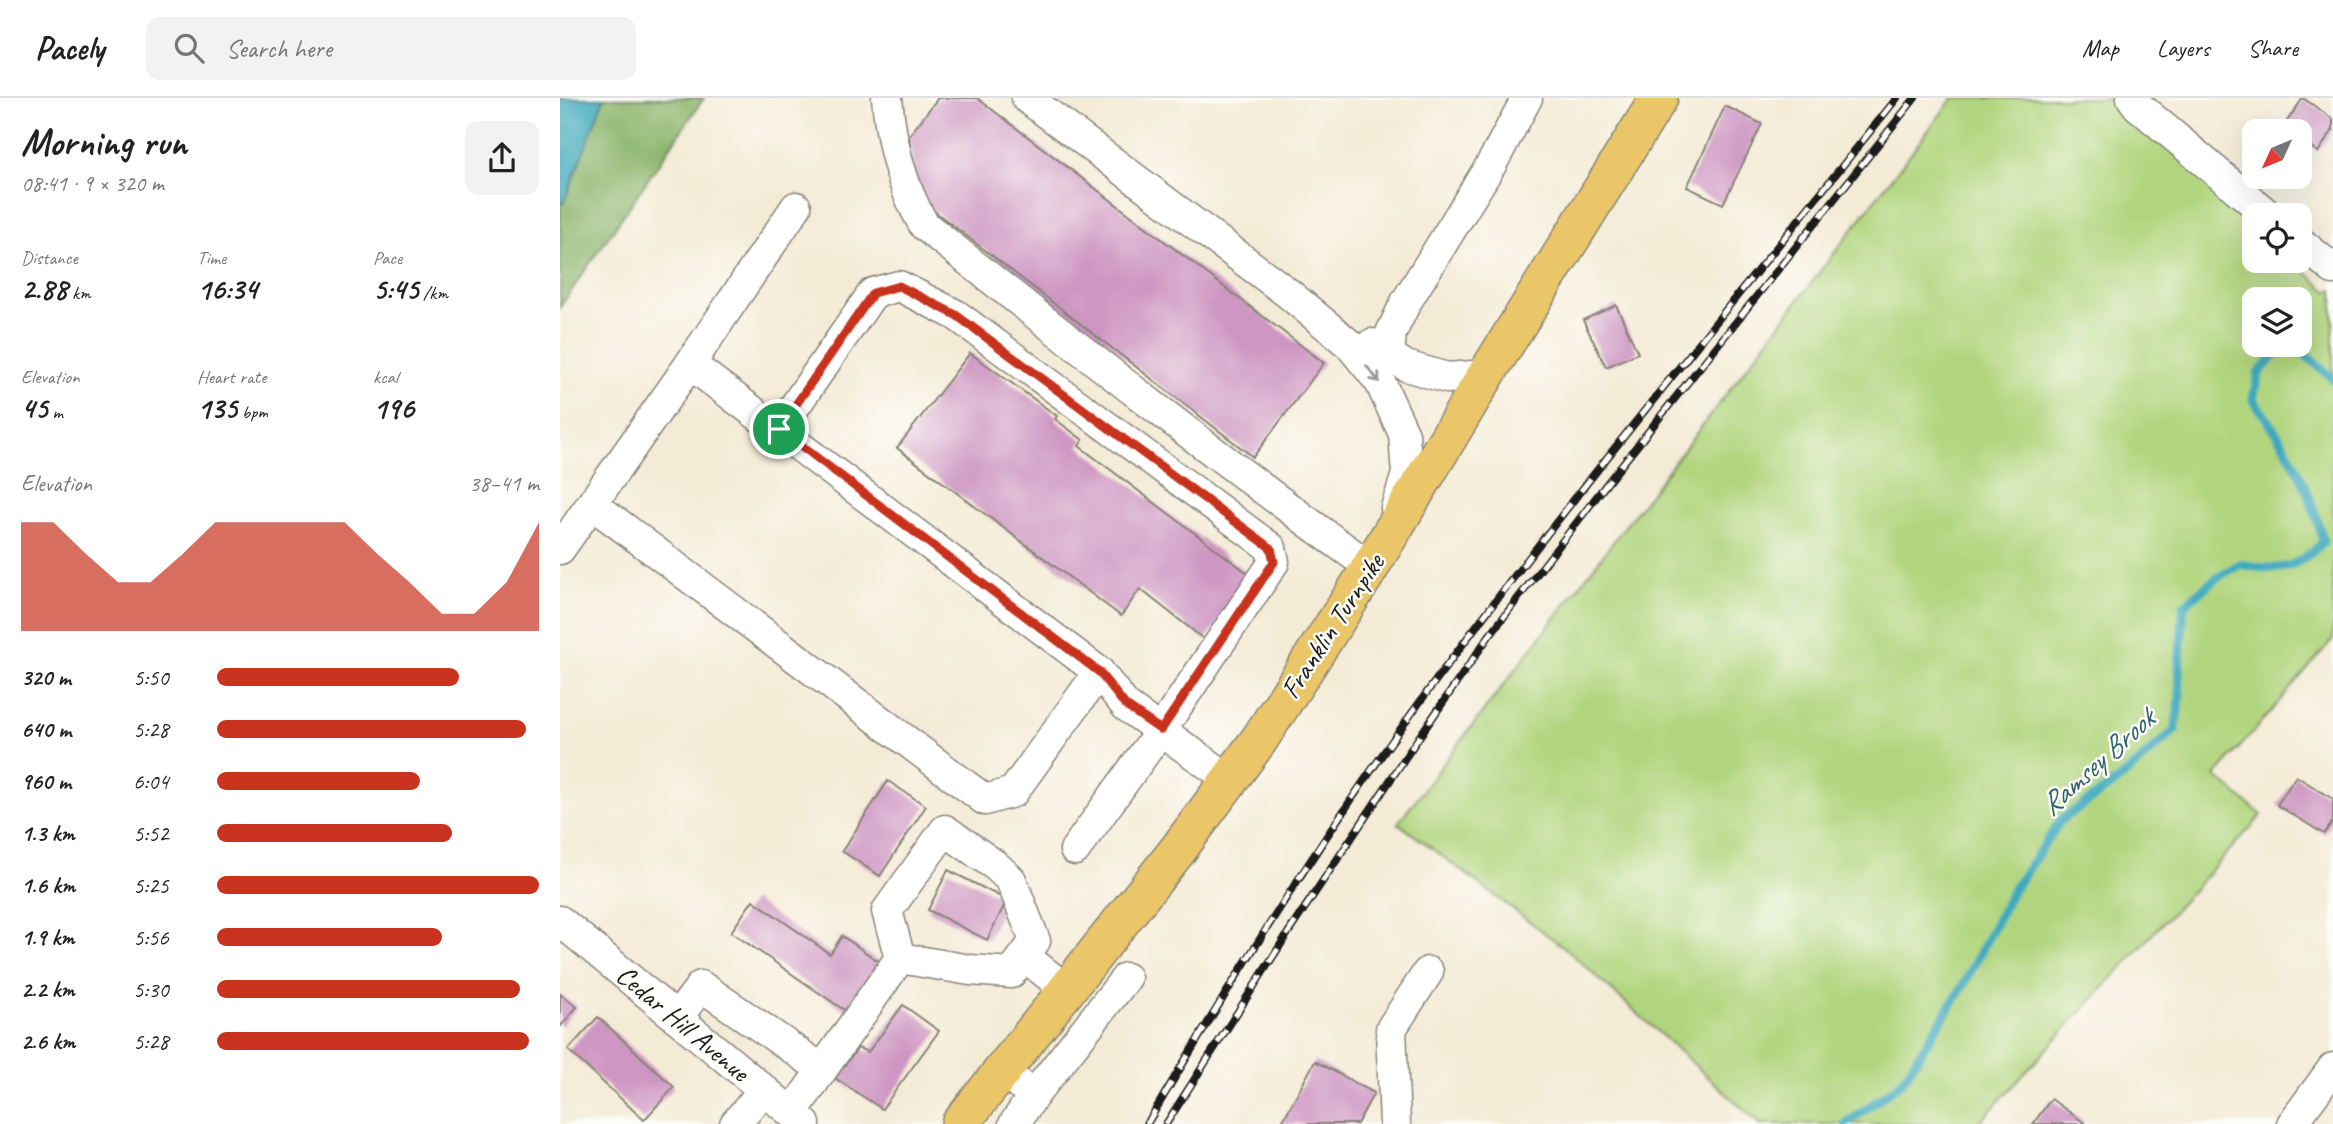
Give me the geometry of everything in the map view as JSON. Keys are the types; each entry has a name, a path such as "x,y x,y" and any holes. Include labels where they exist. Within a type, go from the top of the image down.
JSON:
{"main road":[{"name":"Franklin Turnpike","path":"960,1124 1177,851 1259,740 1365,576 1486,375 1659,98"}],"street":[{"path":"887,98 897,164 909,199 924,225 1286,508 1377,556 1407,474 1404,434 1380,382 1350,345 1289,294 1027,98"},
{"path":"1389,355 1391,333 1402,312 1492,163 1527,98"},
{"path":"2132,98 2138,106 2254,203"},
{"path":"560,549 796,207"},
{"path":"2312,252 2333,269"},
{"path":"779,429 873,293 899,286 956,315 1271,548 1274,562 1076,850"},
{"path":"1289,294 1406,366 1447,378 1486,375"},
{"path":"690,364 1099,672 1126,706 1229,779"},
{"path":"592,503 985,800 1013,792 1099,672"},
{"path":"945,830 1012,880 1035,941 1011,973 970,970 900,958 887,911 945,830"},
{"name":"Cedar Hill Avenue","path":"560,921 799,1118"},
{"path":"1024,956 1067,990"},
{"path":"799,1118 822,1069 900,958"},
{"path":"1395,1124 1391,1029 1428,972"},
{"path":"1014,1124 1126,978"},
{"path":"677,1018 701,986 822,1069"},
{"path":"2292,1124 2333,1068"},
{"path":"1003,1070 1034,1095"},
{"path":"735,1124 764,1090"}],"green space":[{"path":"560,98 704,98 560,307"},
{"path":"1953,98 2113,98 2242,214 2242,273 2307,273 2327,291 2333,290 2333,639 2215,776 2262,815 1978,1124 1760,1124 1566,949 1398,823"}],"water":[{"path":"560,98 604,98 564,202 560,205"}],"building":[{"path":"938,98 977,98 1324,363 1253,457 916,197 909,136"},
{"path":"2303,98 2333,119 2333,130 2318,152 2312,148 2312,119 2289,119"},
{"path":"1725,106 1762,124 1723,204 1687,187"},
{"path":"1616,305 1638,353 1606,367 1583,320"},
{"path":"970,353 1057,416 1055,419 1083,440 1079,446 1253,577 1205,640 1140,589 1121,616 897,448"},
{"path":"2296,776 2333,799 2333,821 2324,834 2277,805"},
{"path":"888,781 926,806 880,876 842,851"},
{"path":"948,870 1007,900 987,940 928,910"},
{"path":"753,900 830,954 842,936 881,963 847,1012 731,932"},
{"path":"560,994 577,1007 560,1027"},
{"path":"903,1005 939,1031 882,1109 835,1078 858,1048 868,1052"},
{"path":"598,1017 674,1087 644,1120 568,1050"},
{"path":"1315,1061 1374,1093 1357,1124 1281,1124"},
{"path":"2051,1099 2086,1124 2033,1124"}],"waterway":[{"name":"Ramsey Brook","path":"1846,1124 1902,1082 1963,986 2011,893 2061,820 2119,780 2175,730 2180,696 2179,669 2184,605 2214,580 2240,564 2266,568 2285,567 2303,559 2323,542 2311,502 2296,467 2253,400 2258,374 2284,345 2300,350 2333,379"}],"railway":[{"path":"1147,1124 1281,906 1425,695 1599,468 1897,98"},
{"path":"1166,1124 1290,930 1489,636 1608,482 1915,98"}],"route":[{"path":"899,286 956,315 1271,548 1274,562 1161,730 1126,706 1099,672 779,429 873,293 899,286"}]}
